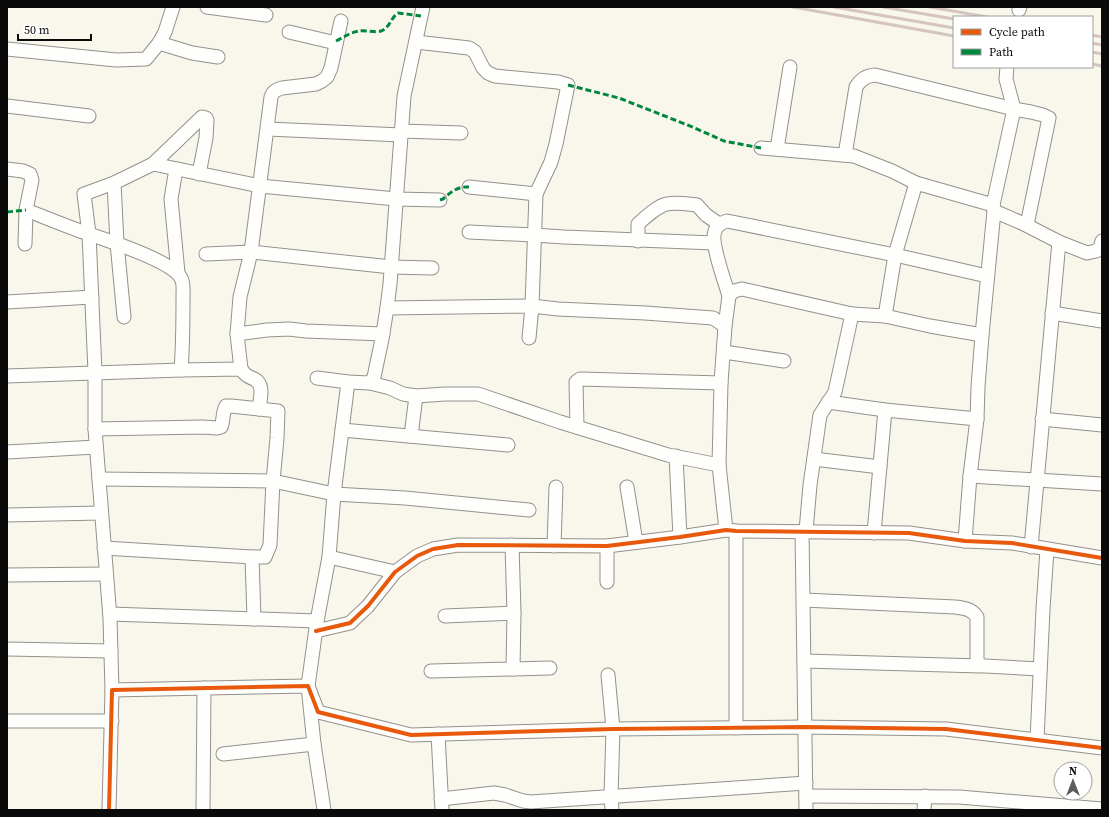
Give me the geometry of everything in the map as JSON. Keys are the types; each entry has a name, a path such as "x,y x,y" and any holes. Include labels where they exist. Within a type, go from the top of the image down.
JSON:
{"street":[{"path":"7,49 116,60 146,59 159,43 168,24 173,7"},
{"path":"207,7 266,15"},
{"path":"370,382 374,377 387,308 392,266 404,96 423,7"},
{"path":"259,409 261,387 260,384 254,379 248,377 241,369 237,334 240,297 251,252 273,92 282,88 310,86 327,77 331,68 341,21"},
{"path":"289,32 336,43"},
{"path":"416,42 469,48 475,52 483,68 488,73 495,76 568,84 551,162 536,194 532,306 529,338"},
{"path":"159,43 192,53 218,57"},
{"path":"777,149 790,67"},
{"path":"965,541 970,476 977,419 978,387 993,208 1014,109 1006,79 1007,68"},
{"path":"845,155 856,87 860,80 868,76 875,75 1014,109 1037,113 1049,118 1027,225"},
{"path":"7,106 90,116"},
{"path":"109,810 112,721 110,614 96,447 92,297 89,234 84,194 114,183 153,164 202,117 206,118 207,120 206,138 199,174"},
{"path":"268,129 401,133 461,133"},
{"path":"762,148 854,156 886,168 916,183 993,208 1059,242 1087,253 1096,251 1100,248 1102,241"},
{"path":"153,164 260,186 396,199 440,200"},
{"path":"7,169 23,171 30,174 32,180 26,210 25,244"},
{"path":"176,169 171,199 178,273 182,280 183,312 181,370"},
{"path":"114,183 117,243 124,317"},
{"path":"885,316 895,255 916,183"},
{"path":"469,186 536,194"},
{"path":"638,240 638,224 645,216 666,204 697,205 706,215 719,224"},
{"path":"26,210 117,243 168,266 178,273"},
{"path":"736,728 731,530 719,465 725,326 729,296 714,243 714,231 719,224 726,221 895,255 987,276"},
{"path":"469,232 564,238 714,243"},
{"path":"1031,546 1059,242"},
{"path":"206,254 251,252 392,266 432,268"},
{"path":"729,296 734,291 742,289 852,314 885,316 982,335"},
{"path":"7,302 92,297"},
{"path":"387,308 532,306 558,309 713,318 725,326"},
{"path":"1052,313 1102,321"},
{"path":"806,810 804,727 804,531 820,415 835,392 852,314"},
{"path":"237,334 289,328 306,331 383,334"},
{"path":"724,352 784,360"},
{"path":"7,376 95,372 241,369"},
{"path":"316,378 348,382 370,382 403,394 416,396 478,394 560,422 676,456 719,465"},
{"path":"577,427 576,382 580,379 722,383"},
{"path":"324,810 314,744 308,686 329,557 334,494 348,382"},
{"path":"411,436 416,396"},
{"path":"828,402 885,410 977,419"},
{"path":"95,429 216,428 221,427 223,423 224,410 226,406 278,411 270,545 265,557 104,548"},
{"path":"874,533 885,410"},
{"path":"1042,419 1102,425"},
{"path":"342,430 508,445"},
{"path":"7,452 96,447"},
{"path":"676,456 680,537"},
{"path":"814,460 880,466"},
{"path":"970,476 1102,484"},
{"path":"99,479 273,480 334,494 405,498 529,510"},
{"path":"554,546 556,487"},
{"path":"627,487 636,542"},
{"path":"7,515 101,513"},
{"path":"110,614 254,619 317,626 350,623 368,606 395,572 417,556 433,549 458,545 607,546 731,530 909,533 965,541 1012,543 1102,558"},
{"path":"512,545 514,613 513,669"},
{"path":"607,546 607,582"},
{"path":"1037,740 1047,550"},
{"path":"252,557 254,619"},
{"path":"329,557 395,572"},
{"path":"7,575 106,574"},
{"path":"804,600 965,608 977,617 977,660 981,666"},
{"path":"445,616 514,613"},
{"path":"7,649 111,651"},
{"path":"804,661 1040,669"},
{"path":"431,671 550,668"},
{"path":"608,675 613,729 612,810"},
{"path":"112,690 308,686"},
{"path":"308,686 318,712 410,735 613,729 804,727 946,729 1102,748"},
{"path":"203,810 204,688"},
{"path":"7,721 112,721"},
{"path":"438,734 442,804 494,793 531,802 806,783"},
{"path":"224,754 314,744"},
{"path":"806,796 959,796 1102,809"},
{"path":"924,810 925,796"}],"railway":[{"path":"793,7 953,36"},
{"path":"834,7 953,28"},
{"path":"883,7 953,19"},
{"path":"930,7 981,16"},
{"path":"1093,35 1102,37"},
{"path":"1093,43 1102,45"},
{"path":"1093,52 1102,54"},
{"path":"1093,64 1102,66"}],"marked path":[{"path":"336,41 356,32 376,32 384,30 398,13 421,16"},
{"path":"568,85 619,98 724,141 761,148"},
{"path":"440,200 458,189 469,187"},
{"path":"7,212 26,210"}],"cycle path":[{"path":"316,631 350,623 368,606 395,572 417,556 433,549 458,545 607,546 726,530 909,533 965,541 1012,543 1102,558"},
{"path":"109,810 112,690 308,686 318,712 411,735 613,729 804,727 946,729 1102,748"}]}
